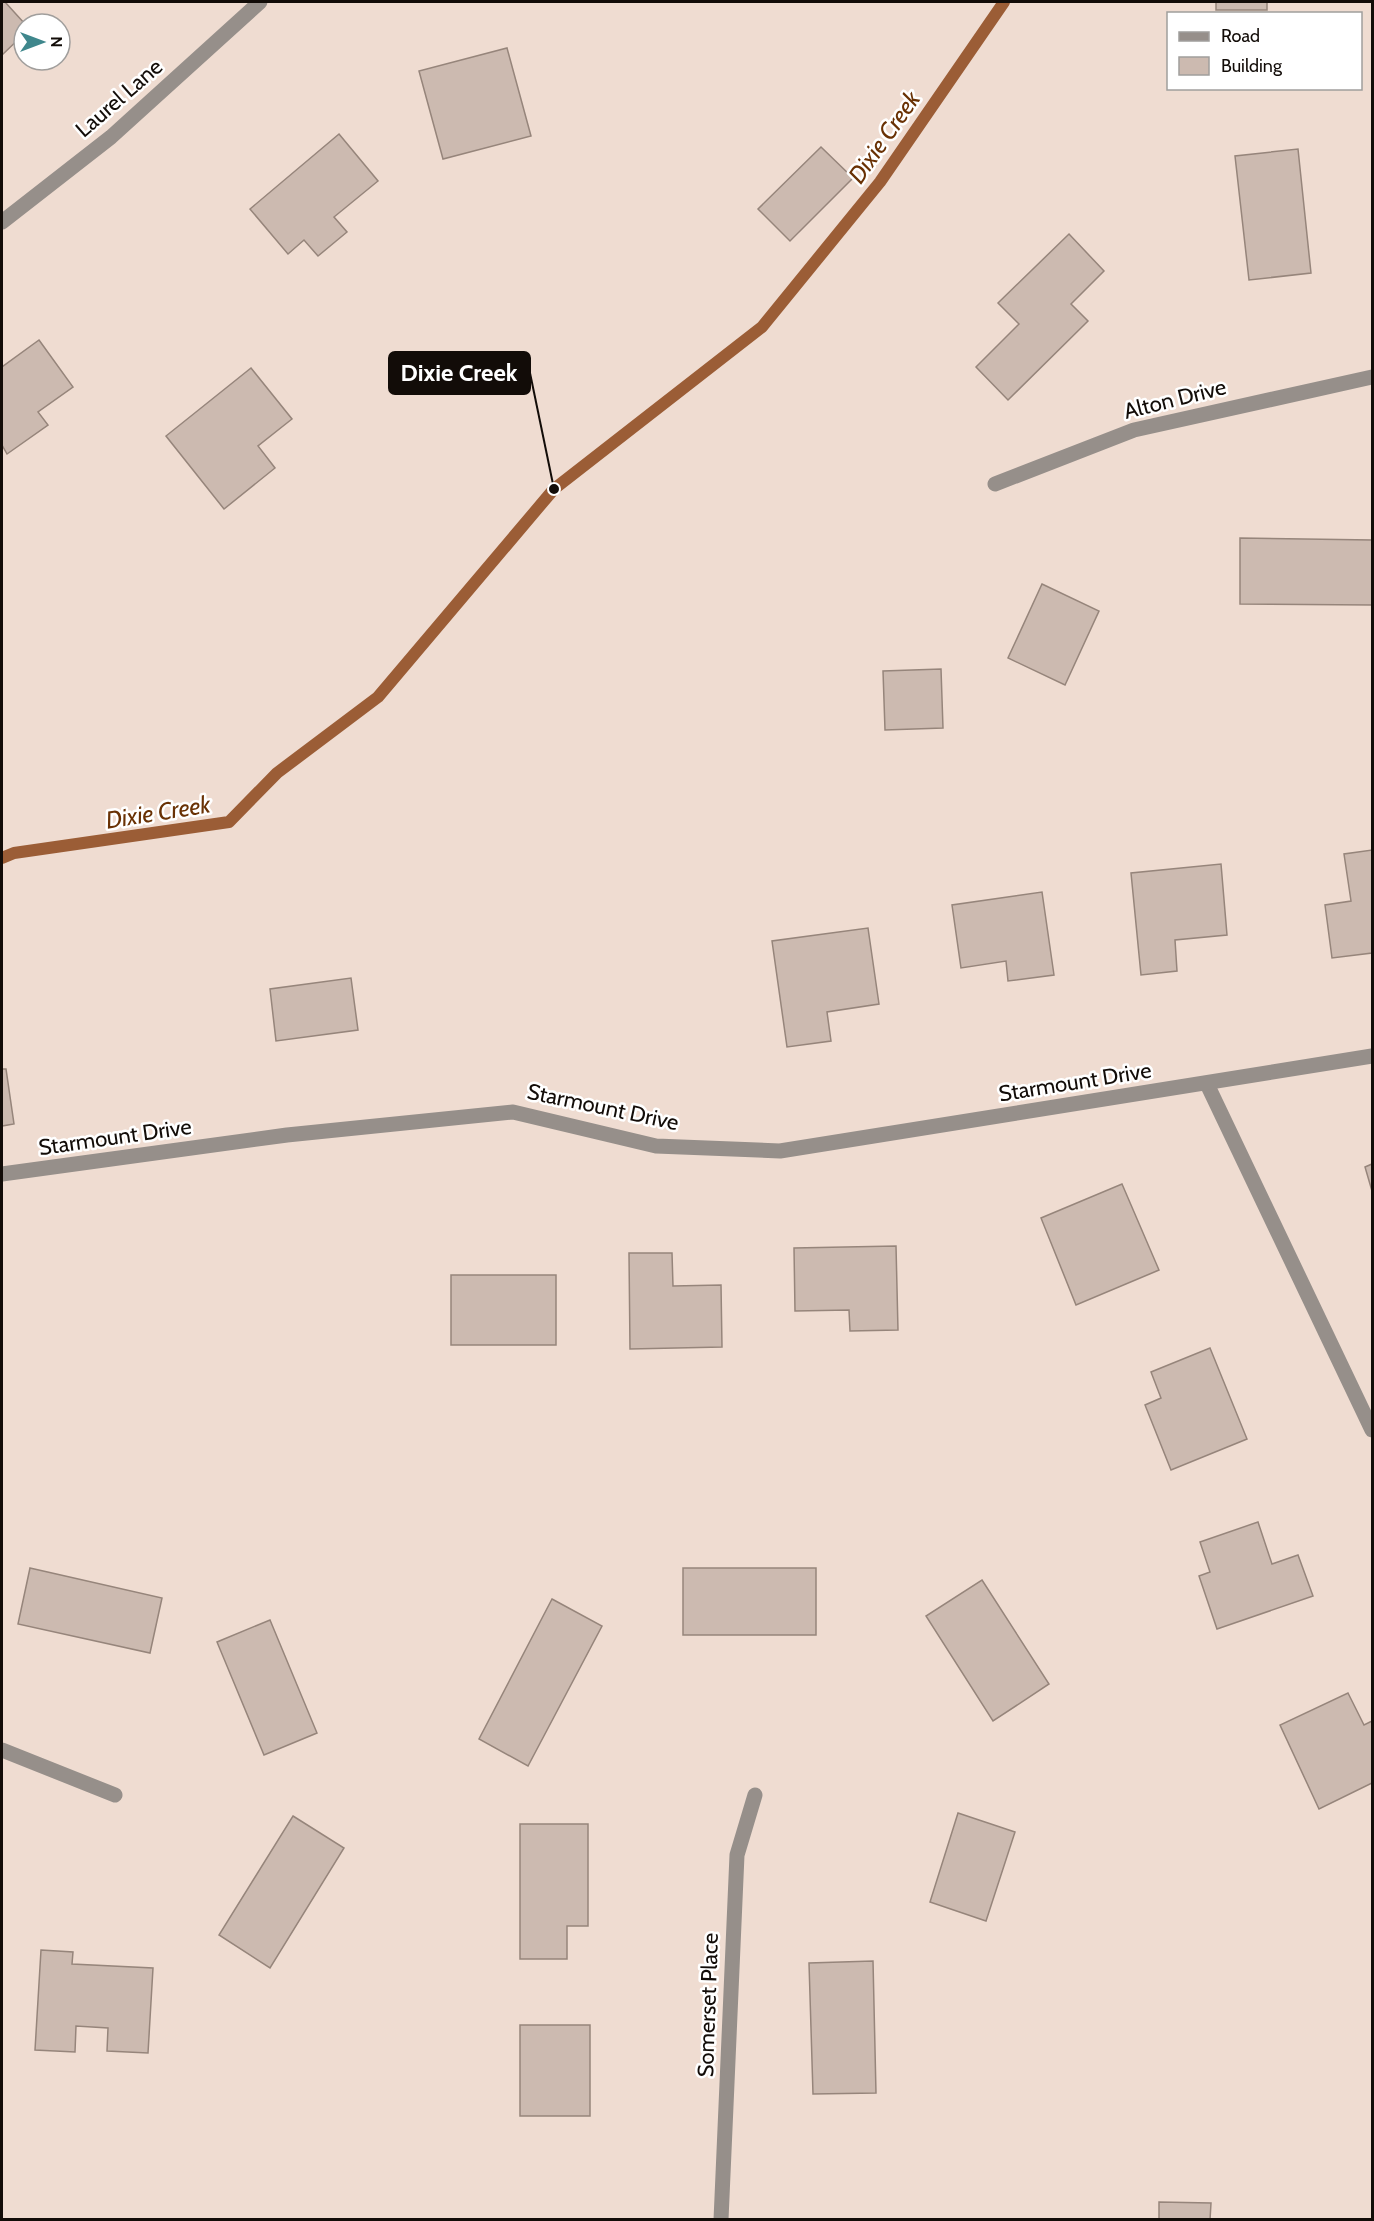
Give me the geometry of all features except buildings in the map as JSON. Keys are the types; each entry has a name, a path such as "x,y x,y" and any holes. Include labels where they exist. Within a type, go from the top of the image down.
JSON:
{"street":[{"name":"Laurel Lane","path":"2,222 111,137 260,2"},
{"name":"Alton Drive","path":"995,484 1134,430 1372,377"},
{"name":"Starmount Drive","path":"2,1174 287,1135 513,1112 656,1146 780,1151 1372,1056"},
{"path":"1207,1083 1372,1430"},
{"path":"2,1750 115,1796"},
{"name":"Somerset Place","path":"722,2220 737,1855 755,1796"}],"waterway":[{"name":"Dixie Creek","path":"2,858 14,853 229,822 277,773 378,697 554,489 762,327 880,182 1004,2"}],"place":[{"name":"Dixie Creek","path":"554,489"}]}
